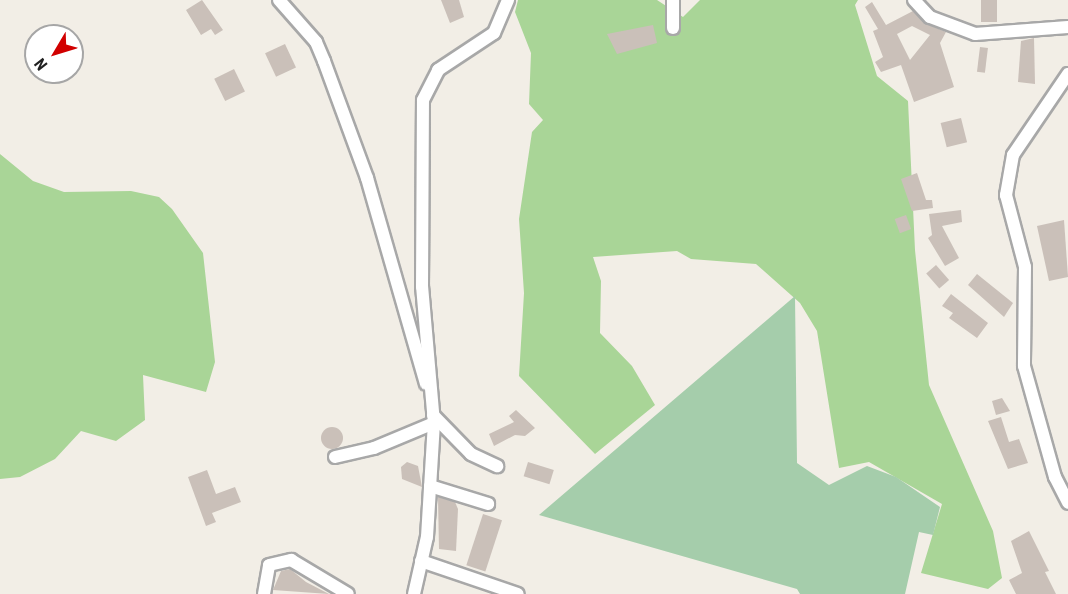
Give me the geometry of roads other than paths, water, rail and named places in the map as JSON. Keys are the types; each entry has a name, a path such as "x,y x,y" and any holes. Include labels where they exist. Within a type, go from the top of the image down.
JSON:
{"street":[{"path":"279,0 316,42 324,61 367,178 432,399"},
{"path":"414,594 422,561 430,486 433,419 422,287 425,89 447,62 494,33 508,0"},
{"path":"673,0 673,28"},
{"path":"914,0 930,18 975,34 1068,27"},
{"path":"1068,74 1013,155 1006,195 1025,267 1024,366 1054,477 1068,503"},
{"path":"335,457 374,448 433,419"},
{"path":"433,419 471,454 497,466"},
{"path":"430,486 488,504"},
{"path":"264,594 270,565 291,560 348,594"},
{"path":"422,561 518,594"}]}
